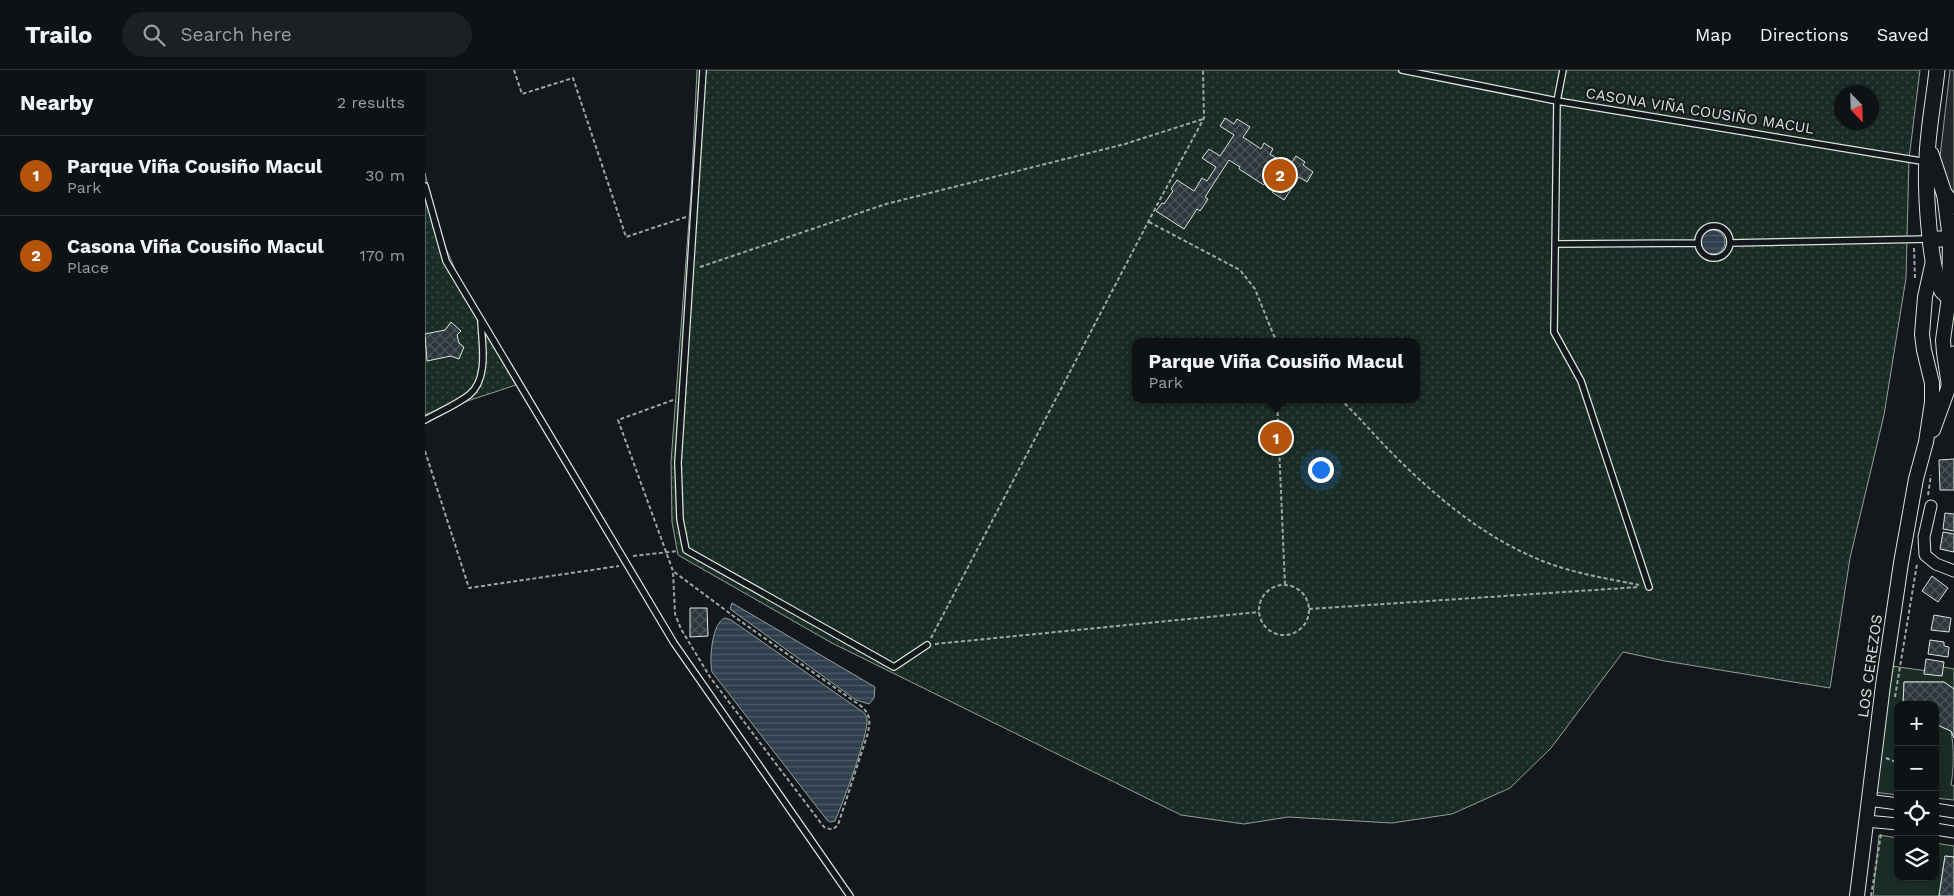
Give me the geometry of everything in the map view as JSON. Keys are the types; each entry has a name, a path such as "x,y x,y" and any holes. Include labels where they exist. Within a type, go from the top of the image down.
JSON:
{"main road":[{"path":"1937,70 1927,162 1931,239 1933,261 1939,284 1951,299"},
{"path":"1929,146 1944,193 1954,206"},
{"path":"1931,239 1952,239"},
{"path":"1949,386 1954,354"}],"street":[{"name":"LOS CEREZOS","path":"1926,442 1935,427 1949,386 1943,346 1951,299 1952,239 1944,193"},
{"name":"LOS CEREZOS","path":"1857,896 1883,685 1901,563 1916,479 1926,442 1933,394 1922,334 1925,297 1933,261"},
{"path":"1929,502 1924,537 1925,554 1935,564 1954,571"},
{"path":"1869,800 1894,803"},
{"path":"1939,810 1954,812"},
{"path":"1866,821 1892,823"},
{"path":"1939,830 1954,832"}],"lane":[{"path":"703,70 678,463 680,519 686,550 894,667 927,645"},
{"name":"CASONA VIÑA COUSIÑO MACUL","path":"1402,70 1557,101 1927,162"},
{"path":"1563,70 1557,101 1554,332 1581,381 1649,587"},
{"path":"425,186 446,261 623,558 674,643 850,896"},
{"path":"1716,226 1725,230 1730,244 1724,254 1714,258 1704,255 1697,243 1701,231 1705,228 1716,226"},
{"path":"1730,244 1931,239"},
{"path":"1555,244 1697,243"},
{"path":"425,420 470,394 478,383 483,367 481,319"}],"path":[{"path":"514,70 522,94 573,78 626,237 694,214"},
{"path":"927,645 1204,118 1203,70"},
{"path":"691,270 885,204 1125,144 1204,118"},
{"path":"1149,222 1239,270 1255,289 1274,336"},
{"path":"673,570 736,618 867,712 870,719 868,733 838,825 834,829 830,830 824,827 709,677 681,629 675,614 673,570 618,420 682,397"},
{"path":"1277,403 1285,585"},
{"path":"1344,403 1386,447 1451,507 1490,535 1533,558 1557,566 1649,587"},
{"path":"425,451 469,588 619,566 623,558 686,550"},
{"path":"1929,502 1932,470"},
{"path":"1895,700 1919,556"},
{"path":"1285,585 1299,590 1309,609 1304,625 1298,631 1290,635 1281,635 1265,628 1261,621 1259,604 1269,590 1285,585"},
{"path":"1309,609 1649,587"},
{"path":"927,645 1259,612"},
{"path":"1884,765 1884,757 1894,761"},
{"path":"1871,896 1879,838 1892,823"}],"green space":[{"path":"697,70 1920,70 1909,159 1906,278 1884,415 1850,558 1830,688 1665,661 1623,652 1551,748 1510,788 1452,814 1392,823 1288,817 1244,824 1181,815 832,643 678,555 672,522 671,462 691,193"},
{"path":"425,173 437,222 455,270 516,385 425,415"},
{"path":"1933,665 1954,669 1954,689 1944,682 1904,682 1903,701 1894,701 1894,795 1873,792 1891,666 1928,671"},
{"path":"1939,726 1951,731 1953,772 1951,785 1954,786 1954,800 1939,798"},
{"path":"1879,835 1894,837 1894,881 1939,881 1939,844 1954,846 1954,857 1945,856 1939,896 1873,896"}],"shaded area":[{"path":"1950,70 1954,70 1954,204 1938,174"}],"water":[{"path":"1713,230 1721,234 1725,242 1721,250 1713,254 1705,250 1701,242 1705,234"},
{"path":"732,603 875,687 874,698 869,704 856,700 730,609"},
{"path":"725,618 731,620 865,714 867,719 864,739 835,821 830,822 827,820 712,672 711,651 714,634 717,626"}],"building":[{"path":"1225,118 1234,124 1237,119 1250,127 1243,137 1261,149 1264,143 1273,149 1270,154 1289,166 1296,156 1305,162 1303,165 1313,172 1307,182 1299,177 1284,200 1272,192 1274,189 1239,169 1240,167 1229,160 1205,197 1208,199 1200,211 1197,209 1184,229 1156,211 1162,203 1164,204 1173,191 1171,189 1177,180 1194,191 1202,178 1207,181 1216,167 1202,158 1209,149 1220,156 1234,135 1220,126"},
{"path":"451,322 461,331 457,335 459,343 464,347 459,359 451,356 427,361 425,334 445,330"},
{"path":"1954,459 1954,490 1940,490 1939,460"},
{"path":"1945,513 1954,514 1954,531 1943,529"},
{"path":"1943,532 1954,534 1954,552 1940,549"},
{"path":"1932,576 1948,588 1938,602 1922,591"},
{"path":"690,608 707,608 708,636 690,637"},
{"path":"1934,615 1951,618 1949,632 1931,630"},
{"path":"1930,640 1944,642 1944,646 1949,647 1948,657 1928,654"},
{"path":"1926,659 1944,662 1942,676 1924,674"},
{"path":"1904,682 1944,682 1954,689 1954,738 1951,731 1939,726 1939,701 1903,701"},
{"path":"1945,856 1954,857 1954,896 1939,896"}],"place":[{"name":"Casona Viña Cousiño Macul","path":"1280,175"},
{"name":"Parque Viña Cousiño Macul","path":"1276,438"}]}
